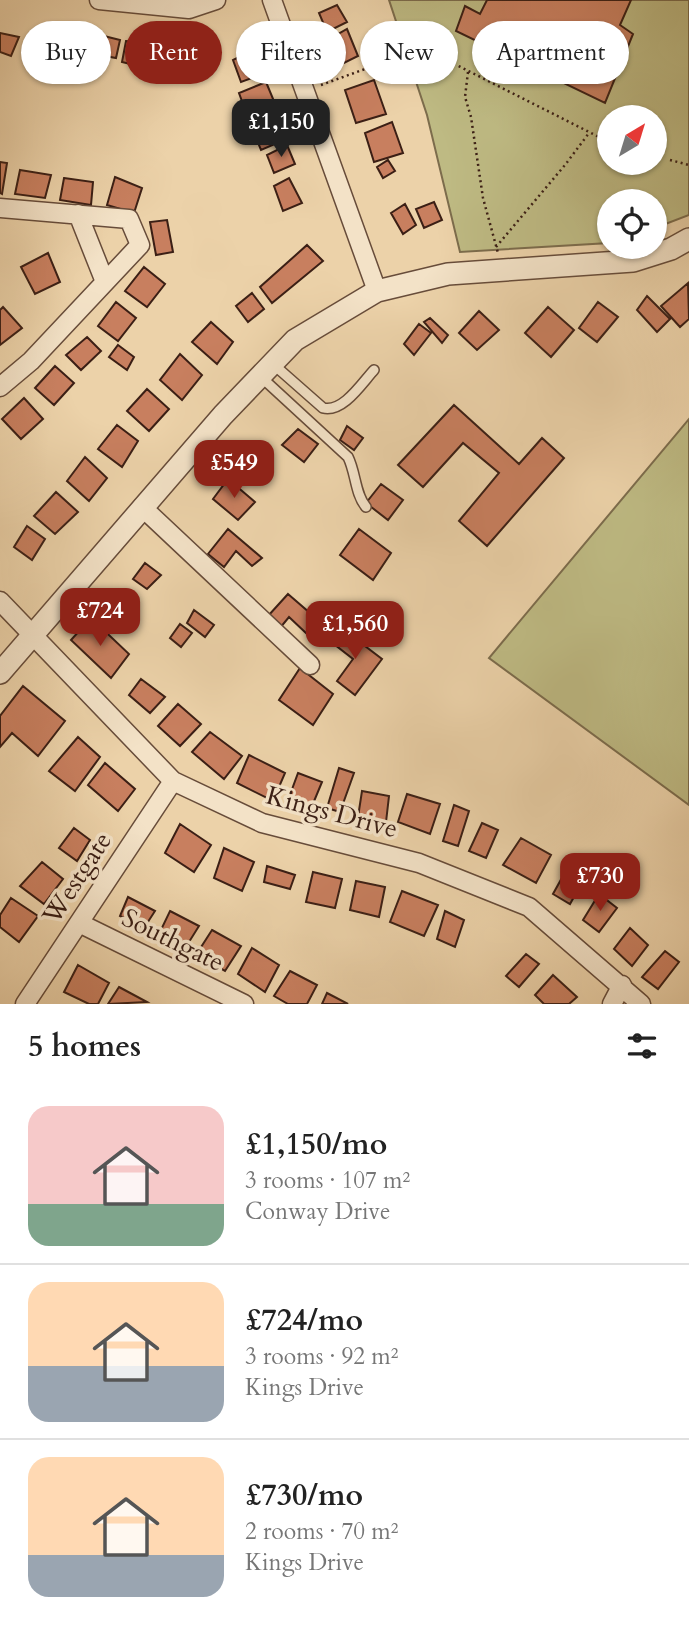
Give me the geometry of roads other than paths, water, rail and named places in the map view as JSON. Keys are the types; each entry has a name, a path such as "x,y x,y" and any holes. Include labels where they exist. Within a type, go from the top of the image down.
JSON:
{"street":[{"path":"99,0 189,9 216,0"},
{"path":"272,0 377,291"},
{"path":"0,208 129,219 140,246 31,361 0,387"},
{"path":"78,214 106,282"},
{"path":"0,673 223,415 295,340 377,291 447,274 633,261 671,249 689,239"},
{"path":"142,507 310,664"},
{"name":"Kings Drive","path":"0,601 173,781 262,823 419,863 529,907 641,1004"},
{"name":"Westgate","path":"25,1004 173,781"},
{"name":"Southgate","path":"79,923 244,1004"},
{"path":"612,1004 622,985"}],"lane":[{"path":"267,370 330,410 346,399 374,370"},
{"path":"267,370 348,457 354,468 361,502 366,507"}]}
